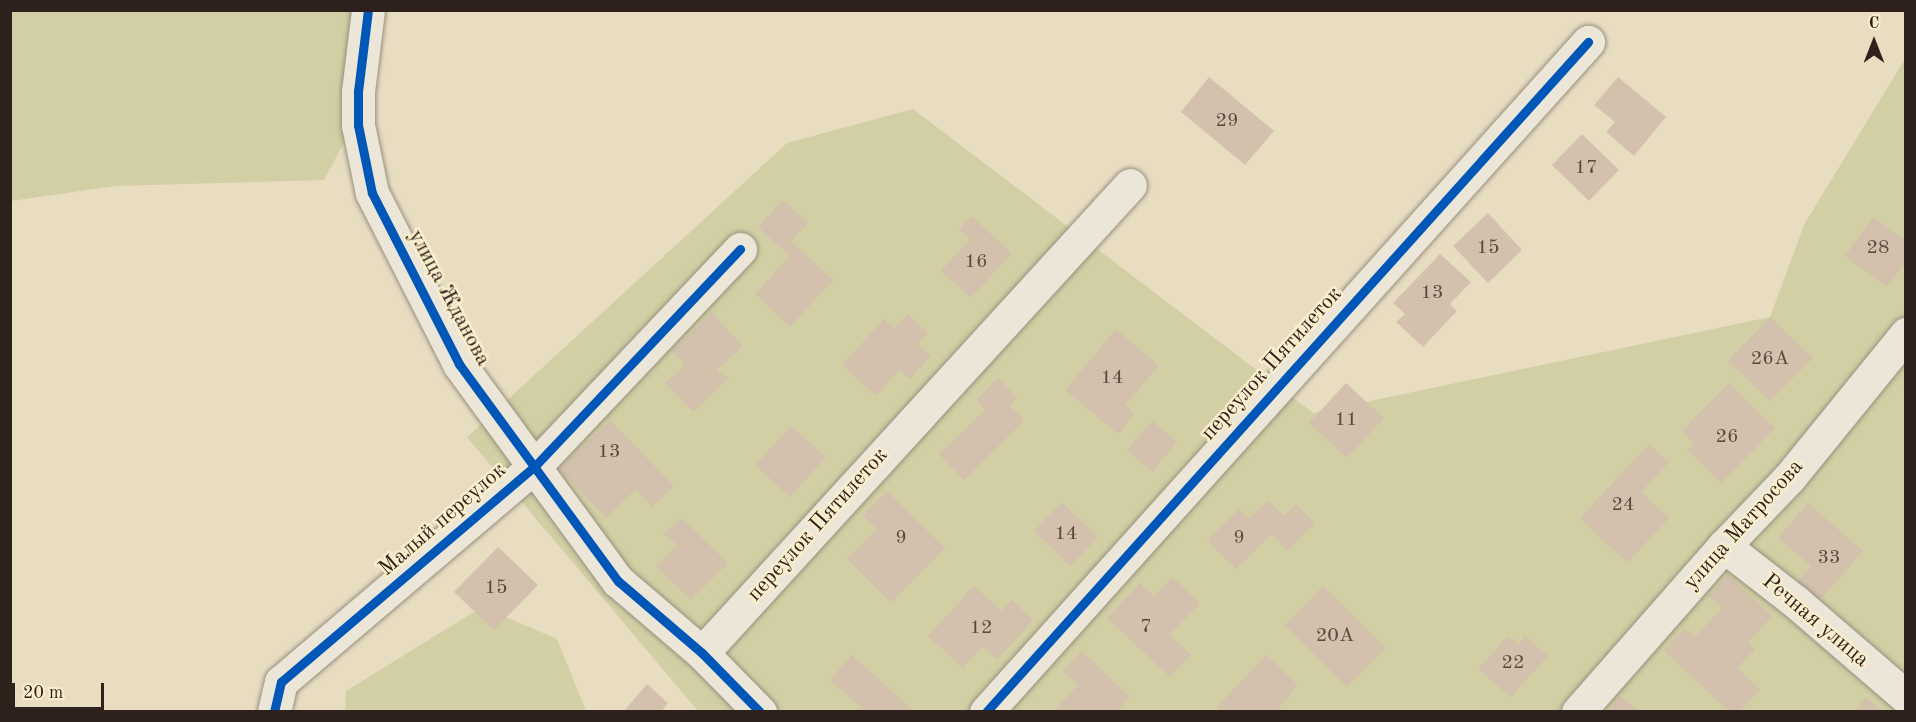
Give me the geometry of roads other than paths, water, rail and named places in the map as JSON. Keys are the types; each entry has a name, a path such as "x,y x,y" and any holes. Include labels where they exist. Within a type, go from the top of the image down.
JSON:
{"street":[{"name":"улица Жданова","path":"368,10 358,91 358,125 372,193 459,364 618,581 702,653 760,711"},
{"name":"переулок Пятилеток","path":"986,711 1588,42"},
{"name":"переулок Пятилеток","path":"702,653 1130,185"},
{"name":"Малый переулок","path":"274,711 281,682 534,467 740,249"},
{"name":"улица Матросова","path":"1578,711 1724,546 1789,478 1905,334"},
{"name":"Речная улица","path":"1724,546 1796,602 1905,697"}]}
